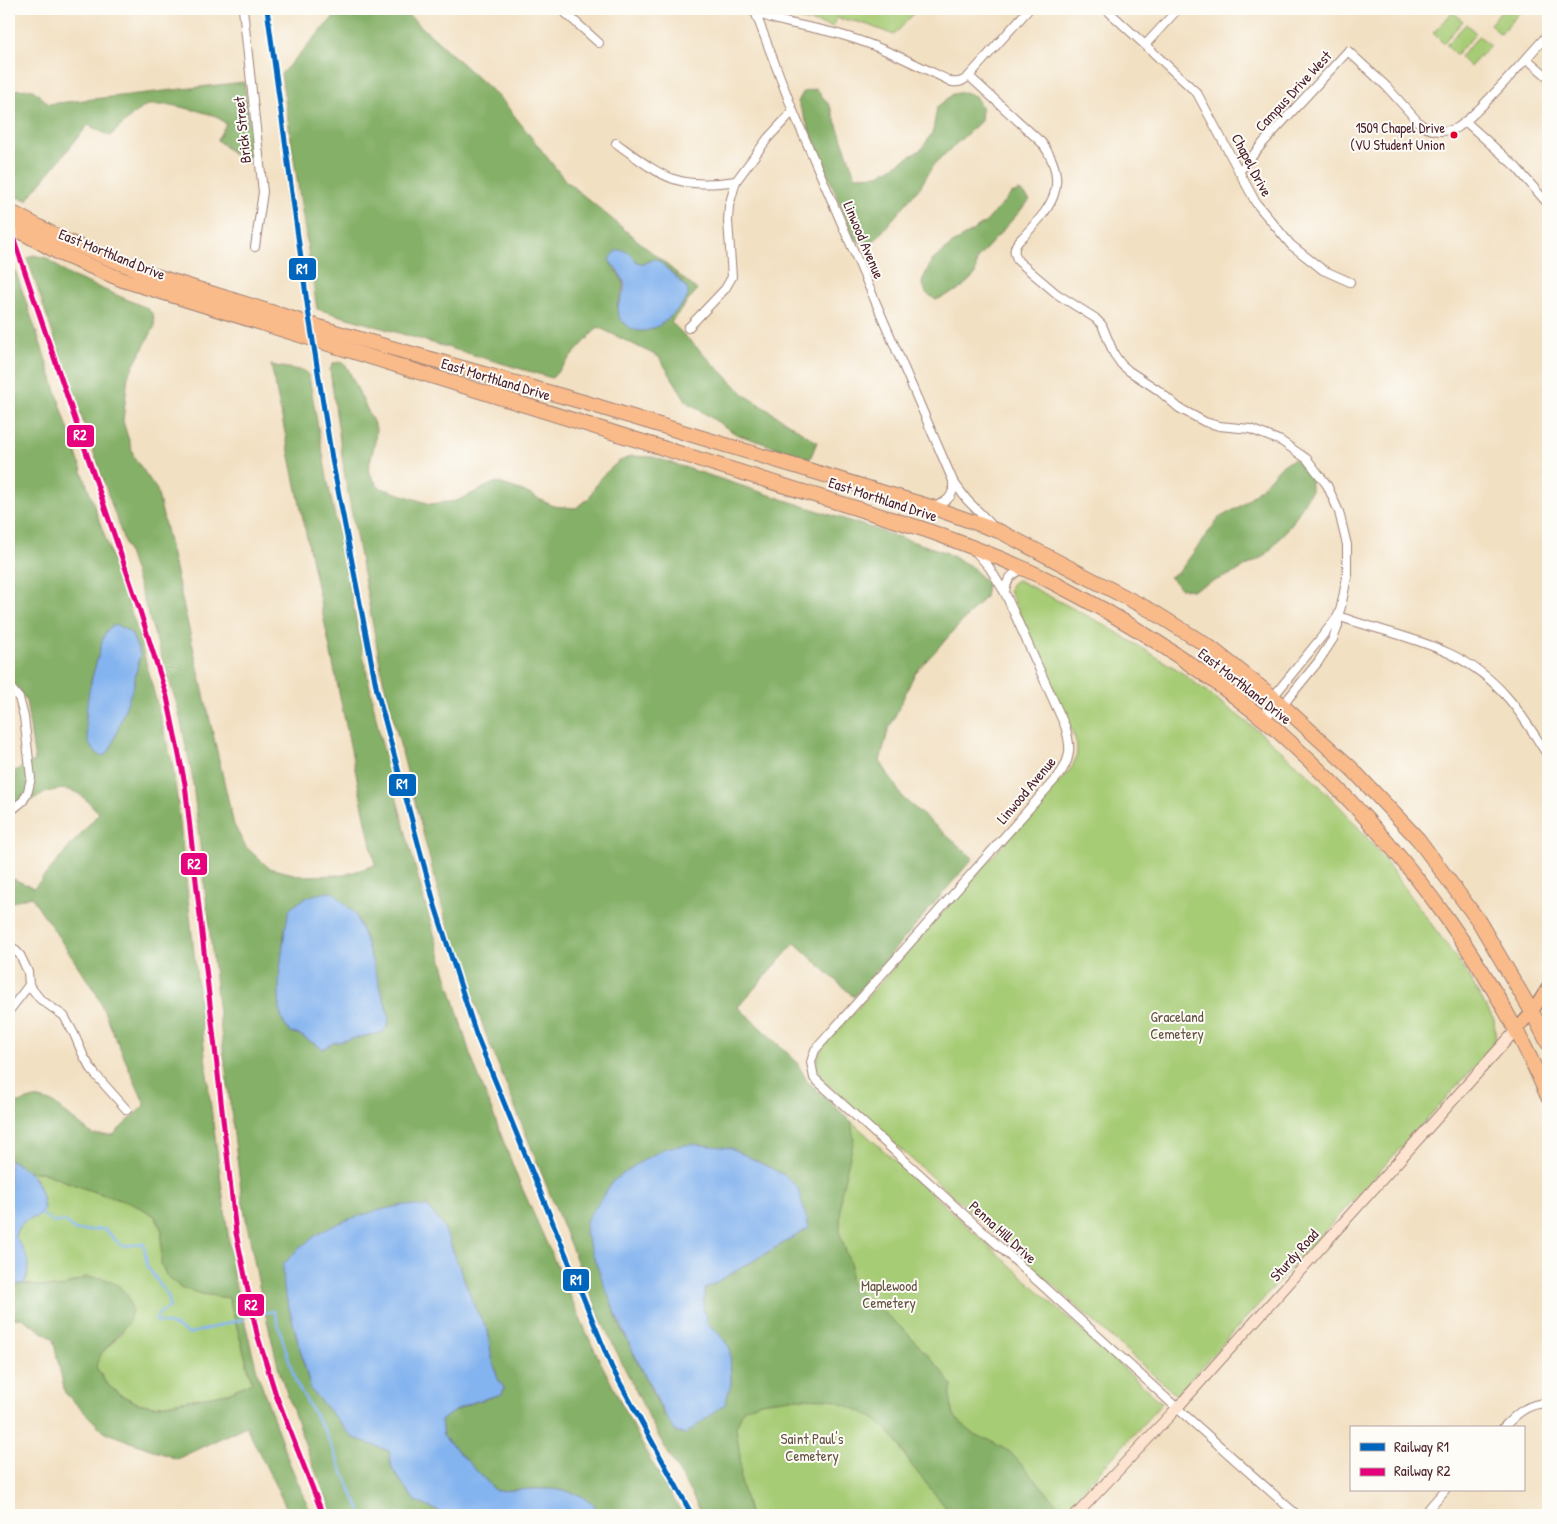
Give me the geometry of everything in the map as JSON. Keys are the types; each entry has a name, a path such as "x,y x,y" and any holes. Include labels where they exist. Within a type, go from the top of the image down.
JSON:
{"highway":[{"name":"East Morthland Drive","path":"9,211 66,241 140,271 334,332 583,402 931,507 1001,532 1152,611 1211,648 1277,701 1351,768 1418,839 1478,920 1548,1043"},
{"name":"East Morthland Drive","path":"9,225 61,254 123,280 923,528 1024,568 1107,611 1170,650 1263,718 1344,794 1393,847 1440,908 1478,965 1516,1030 1548,1097"}],"main road":[{"name":"Sturdy Road","path":"1516,1030 1532,1012 1548,987"},
{"name":"Sturdy Road","path":"1532,1012 1548,1001"}],"street":[{"name":"Brick Street","path":"243,9 263,192 255,247"},
{"path":"561,9 599,43"},
{"path":"753,10 872,44 952,82 959,82 969,76 1029,9"},
{"name":"Chapel Drive","path":"1106,9 1198,93 1256,203 1290,245 1323,270 1350,282"},
{"path":"1146,44 1178,9"},
{"name":"Linwood Avenue","path":"753,10 793,111 953,481 975,510 1001,532"},
{"path":"1548,34 1502,86 1465,121 1516,167 1548,204"},
{"name":"Campus Drive West","path":"1239,172 1348,51 1386,86 1426,129 1444,131 1457,128 1465,121"},
{"path":"1526,59 1548,77"},
{"path":"969,76 1042,143 1055,165 1056,190 1052,202 1046,212 1014,248 1014,254 1018,261 1057,294 1095,318 1102,325 1114,354 1121,364 1158,390 1179,408 1205,422 1250,430 1281,441 1307,459 1322,478 1339,512 1346,545 1347,577 1338,616 1338,626 1324,653 1263,718"},
{"path":"688,328 726,289 732,278 728,221 729,206 736,181 768,138 793,111"},
{"path":"616,143 655,171 677,182 698,184 736,181"},
{"path":"931,507 942,504 951,495 954,486 953,481"},
{"name":"Linwood Avenue","path":"905,950 1059,774 1069,757 1068,737 1065,726 1005,593 984,560 970,546"},
{"path":"1005,593 1006,582 1010,576 1024,568"},
{"path":"1263,718 1338,616"},
{"path":"1338,616 1446,650 1475,667 1506,696 1548,756"},
{"path":"9,686 19,698 24,716 31,778 23,801 9,812"},
{"path":"9,944 20,955 28,972 29,985 40,999 64,1016 94,1073 127,1110"},
{"name":"Penna Hill Drive","path":"905,950 815,1050 811,1062 814,1078 1297,1515"},
{"path":"9,1012 29,985"},
{"name":"Sturdy Road","path":"1076,1515 1177,1408 1516,1030"},
{"path":"1505,1426 1518,1413 1529,1406 1548,1403"},
{"path":"1423,1515 1444,1492"}],"green space":[{"path":"341,9 402,9 502,100 565,180 697,290 671,322 745,395 817,442 810,459 736,434 687,402 659,357 598,327 552,378 317,309 281,74","holes":["609,260 644,264 649,260 667,268 683,283 617,306 623,285 621,277"]},
{"path":"770,9 918,9 894,35 863,23 836,18 833,27 782,15"},
{"path":"1504,9 1516,9 1520,12 1500,34 1490,24"},
{"path":"1453,12 1463,21 1443,43 1433,33"},
{"path":"1466,24 1476,33 1456,55 1446,45"},
{"path":"1479,36 1490,45 1470,67 1460,57"},
{"path":"244,82 254,153 244,163 217,140 226,124 216,116 171,105 147,105 110,136 88,125 27,200 12,196 9,192 9,90 32,89 49,104"},
{"path":"816,89 830,106 855,176 879,175 922,149 933,131 937,107 953,94 964,92 975,96 982,108 981,121 933,165 921,186 875,240 863,244 854,238 798,102 803,92"},
{"path":"1020,191 1030,200 977,259 975,275 960,289 936,300 926,293 922,281 932,261 952,244 986,222 1011,194"},
{"path":"9,253 139,635 172,762 209,1092 234,1279 258,1375 289,1462 312,1515 290,1515 246,1426 177,1459 104,1432 65,1393 53,1339 22,1318 9,1319 9,1279 16,1284 60,1288 86,1277 103,1278 118,1285 128,1296 132,1310 129,1322 101,1354 96,1367 106,1383 119,1394 137,1403 154,1406 228,1393 252,1382 229,1298 202,1294 181,1288 166,1275 161,1264 162,1231 155,1216 136,1205 41,1172 29,1172 9,1159 9,1105 34,1098 52,1102 93,1135 113,1135 145,1105 96,993 31,896 9,903 9,877 34,888 99,813 88,801 75,792 58,790 40,795 9,816 9,774 35,761 26,700 9,678","holes":["106,631 131,633 140,654 133,687 90,684"]},
{"path":"33,255 47,258 67,274 147,308 153,314 155,326 128,376 123,421 134,457 157,490 234,825 246,847 269,868 302,876 344,875 375,865 271,365 305,371 309,377 328,483 380,737 424,900 470,1054 518,1179 593,1347 647,1454 683,1515 601,1515 599,1512 546,1489 496,1491 443,1436 441,1421 455,1411 470,1404 502,1394 504,1388 498,1380 491,1354 488,1331 476,1310 444,1228 284,1289 311,1390 352,1437 389,1451 392,1469 415,1501 447,1515 333,1515 280,1374 260,1291 242,1198 192,775 178,708 133,567 27,258","holes":["333,892 355,914 365,938 389,1016 388,1025 383,1032 333,1043 323,1049 300,1035 282,1019 280,996 285,928"]},
{"path":"341,362 347,367 376,428 375,442 368,470 378,487 430,504 457,501 496,482 523,491 553,506 576,508 589,498 600,478 618,462 631,456 653,457 945,552 972,567 987,584 985,597 915,673 888,731 880,761 903,798 973,858 854,997 795,943 738,1007 796,1061 807,1081 851,1121 854,1139 841,1194 840,1234 851,1266 850,1281 863,1297 906,1332 936,1364 952,1385 950,1397 954,1416 973,1434 989,1440 1010,1452 1064,1511 1060,1515 952,1515 908,1461 900,1446 886,1428 869,1415 831,1399 791,1398 761,1402 744,1409 736,1427 740,1455 741,1484 750,1515 703,1515 654,1428 598,1314 485,1032 443,910 383,679 345,477 330,370 333,363","holes":["764,1165 784,1175 809,1228 705,1289 703,1308 708,1324 730,1348 731,1384 664,1416 619,1324 608,1293"]},
{"path":"1294,459 1311,473 1311,491 1293,522 1266,555 1234,573 1192,590 1180,588 1169,577 1179,572 1219,518 1242,505 1281,466"},
{"name":"Graceland Cemetery","path":"1018,580 1103,624 1178,670 1261,733 1309,775 1375,847 1462,966 1494,1020 1496,1043 1176,1395 824,1081 817,1065 822,1048 1069,771 1074,763 1077,751 1075,738 1009,590 1010,586"},
{"name":"Maplewood Cemetery","path":"851,1121 1162,1403 1060,1515 713,1515 725,1404 809,1228"},
{"path":"29,1172 41,1172 136,1205 155,1216 162,1231 161,1247 166,1275 181,1288 202,1294 229,1298 252,1382 228,1393 154,1406 137,1403 119,1394 106,1383 96,1367 101,1354 123,1331 86,1277 60,1288 24,1284 28,1275 15,1236 18,1225 27,1219 38,1217 39,1183"}],"water":[{"path":"617,250 627,252 637,262 644,264 654,259 660,262 687,289 688,297 684,302 671,316 652,329 638,331 624,323 620,318 618,307 624,283 620,274 609,260"},
{"path":"117,625 131,633 140,654 133,687 112,745 108,753 102,756 94,751 89,742 86,720 87,708 90,686 105,633"},
{"path":"333,892 355,914 365,938 389,1016 388,1025 383,1032 333,1043 323,1049 300,1035 290,1032 285,1026 280,1009 279,981 289,910 309,896"},
{"path":"692,1144 731,1148 784,1175 798,1188 809,1228 705,1289 703,1308 708,1324 730,1348 731,1384 725,1404 686,1434 676,1432 640,1367 607,1291 585,1233 587,1219 613,1181 665,1148"},
{"path":"9,1159 34,1178 40,1191 44,1209 38,1217 23,1222 15,1236 28,1264 27,1277 24,1284 16,1284 9,1279"},
{"path":"404,1205 428,1207 444,1228 476,1310 488,1331 491,1354 498,1379 504,1388 502,1394 470,1404 448,1415 441,1421 443,1436 496,1491 539,1489 569,1492 582,1496 593,1504 601,1515 447,1515 415,1501 392,1469 389,1451 352,1437 311,1390 284,1289 283,1265 296,1251 323,1231 353,1218"}],"waterway":[{"path":"39,1212 53,1222 65,1222 76,1231 104,1229 122,1246 144,1244 147,1266 168,1296 170,1307 158,1314 156,1321 175,1326 188,1334 244,1319"},
{"path":"264,1313 274,1311 296,1383 326,1434 362,1515"}],"rail line":[{"name":"R1","path":"267,9 308,310 332,459 377,691 435,906 476,1034 612,1368 692,1515"},
{"name":"R2","path":"9,225 140,611 167,697 185,784 236,1233 257,1334 276,1395 323,1515"}],"place":[{"name":"1509 Chapel Drive (VU Student Union","path":"1454,135"}],"park label":[{"name":"Saint Paul's Cemetery","path":"812,1446"}]}
